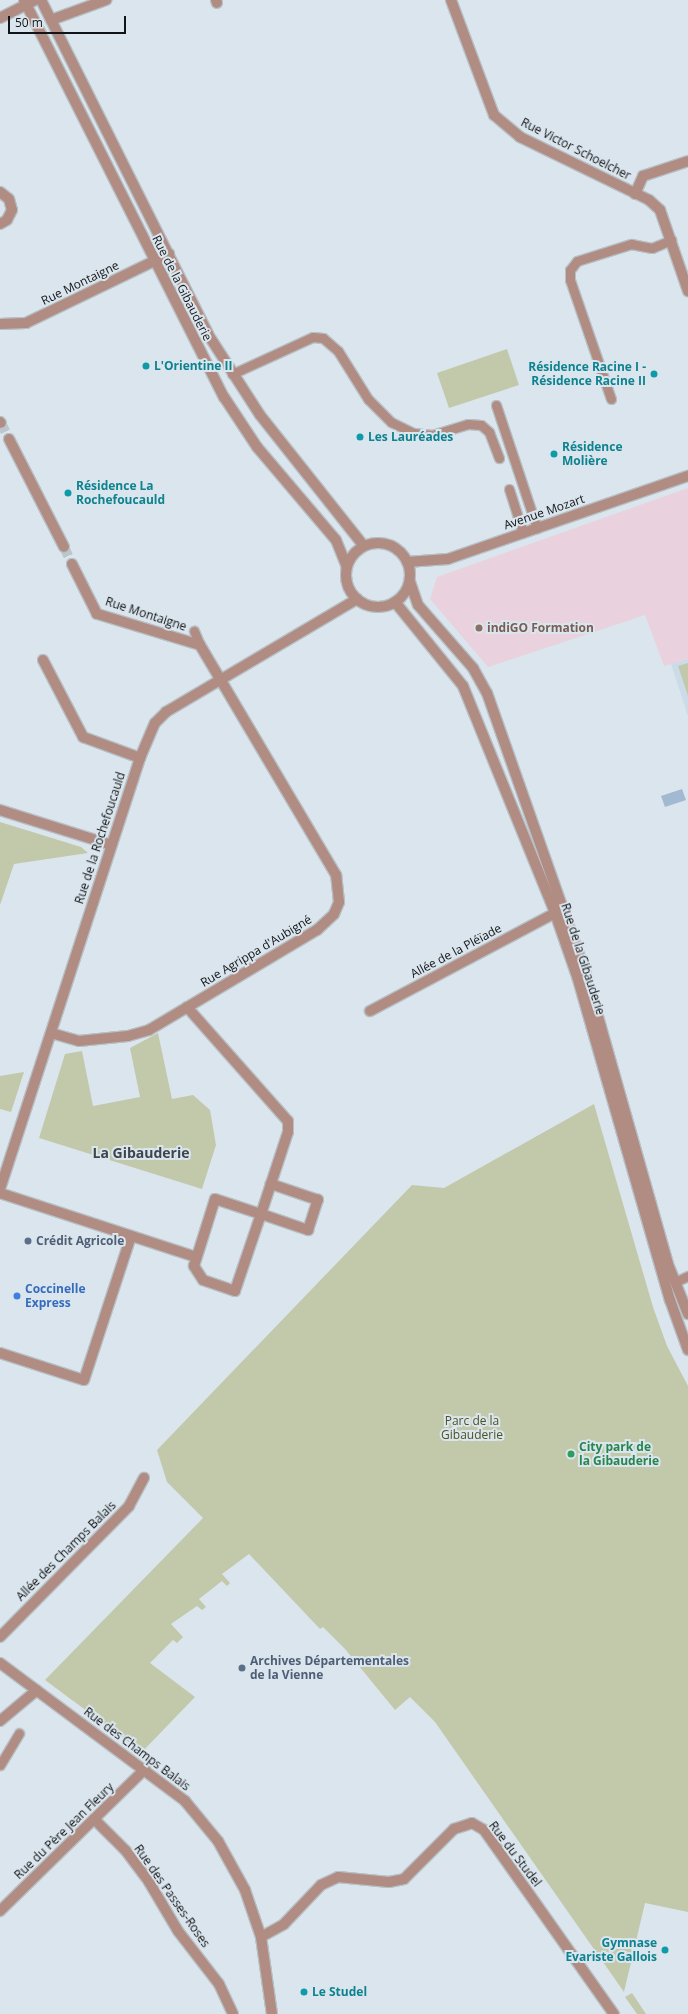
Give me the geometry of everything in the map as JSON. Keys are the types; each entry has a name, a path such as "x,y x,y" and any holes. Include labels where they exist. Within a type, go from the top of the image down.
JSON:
{"street":[{"name":"Rue de la Gibauderie","path":"41,0 169,254 232,374 301,470 364,546"},
{"path":"51,20 106,0"},
{"name":"Rue Victor Schoelcher","path":"452,0 494,115 504,127 635,194 660,210 688,291"},
{"name":"Rue de la Gibauderie","path":"28,1 154,262 224,397 257,447 336,540 347,567"},
{"path":"0,18 28,1"},
{"path":"635,194 643,176 688,161"},
{"path":"0,192 9,199 12,210 7,220 0,224"},
{"name":"Rue Montaigne","path":"0,324 26,323 169,254"},
{"path":"8,440 64,547"},
{"name":"Avenue Mozart","path":"407,562 448,559 688,476"},
{"path":"374,543 394,547 407,562 410,582 395,602 375,607 357,599 348,584 347,567 364,546 374,543"},
{"name":"Rue Montaigne","path":"72,564 97,614 200,645"},
{"name":"Rue de la Gibauderie","path":"410,582 418,605 473,668 487,693 586,974 675,1282 688,1314"},
{"name":"Rue de la Rochefoucauld","path":"0,1190 140,758 155,723 166,712 357,599"},
{"name":"Rue de la Gibauderie","path":"395,602 406,620 463,686 555,913 577,976 670,1300 688,1350"},
{"path":"200,645 220,681"},
{"path":"43,660 83,737 140,758"},
{"name":"Rue Agrippa d'Aubigné","path":"51,1033 79,1041 137,1035 317,930 334,914 339,902 336,875 220,681"},
{"path":"0,810 112,845"},
{"name":"Allée de la Pléïade","path":"370,1011 555,913"},
{"path":"187,1007 288,1121 271,1184 261,1214 235,1291 197,1275 196,1257 215,1199 261,1214 308,1230 318,1200 271,1184"},
{"path":"0,1193 196,1257"},
{"path":"0,1353 84,1380 131,1236"},
{"name":"Allée des Champs Balais","path":"0,1637 129,1506 144,1478"},
{"name":"Rue des Champs Balais","path":"0,1663 145,1769 185,1801 218,1841 245,1890 261,1937 272,2014"},
{"path":"0,1722 37,1690"},
{"name":"Rue du Père Jean Fleury","path":"0,1911 145,1769"},
{"name":"Rue des Passes-Roses","path":"94,1819 126,1851 150,1882 178,1931 219,1984 233,2014"},
{"name":"Rue du Studel","path":"261,1937 284,1924 321,1885 338,1877 389,1882 404,1879 454,1830 472,1823 484,1830 614,2014"}],"lane":[{"path":"611,399 570,280 570,270 578,261 631,244 652,248 671,240"},
{"path":"232,374 313,337 323,338 338,351 368,399 391,422 414,433 432,435 468,424 481,425 489,432 499,458"},
{"path":"496,405 537,528"},
{"path":"509,489 523,534"},
{"path":"194,631 200,645"},
{"path":"675,1282 688,1276"},
{"path":"0,1765 19,1733"}],"shaded area":[{"path":"688,488 688,659 664,666 645,615 488,667 430,599 437,577"},
{"path":"688,659 688,716 671,664"}],"green space":[{"path":"507,349 519,385 449,408 437,373"},
{"path":"688,663 688,696 678,666"},
{"path":"0,822 81,847 88,853 14,864 0,905"},
{"path":"158,1033 172,1099 193,1095 210,1110 216,1145 202,1189 39,1138 65,1054 82,1051 93,1106 140,1097 130,1048"},
{"path":"24,1072 11,1112 0,1109 0,1076"},
{"name":"Parc de la Gibauderie","path":"594,1104 653,1307 667,1346 688,1386 688,1912 645,1903 624,1992 435,1722 410,1697 395,1710 345,1649 323,1627 320,1629 249,1554 222,1574 230,1583 227,1586 222,1581 199,1599 206,1607 202,1610 197,1606 171,1624 183,1637 177,1643 173,1640 150,1663 195,1697 142,1752 45,1680 203,1518 167,1482 157,1450 412,1185 444,1188"},
{"path":"632,1993 646,2014 637,2014 625,1997"}],"water":[{"path":"682,789 686,800 665,807 661,796"}],"tunnel":[{"path":"1,423 9,439"},
{"path":"64,547 72,564"}],"place":[{"name":"L'Orientine II","path":"146,366"},
{"name":"Résidence Racine I - Résidence Racine II","path":"654,374"},
{"name":"Les Lauréades","path":"360,437"},
{"name":"Résidence Molière","path":"554,454"},
{"name":"Résidence La Rochefoucauld","path":"68,493"},
{"name":"indiGO Formation","path":"479,628"},
{"name":"Crédit Agricole","path":"28,1241"},
{"name":"Coccinelle Express","path":"17,1296"},
{"name":"City park de la Gibauderie","path":"571,1454"},
{"name":"Archives Départementales de la Vienne","path":"242,1668"},
{"name":"Gymnase Evariste Gallois","path":"665,1950"},
{"name":"Le Studel","path":"304,1992"}],"district":[{"name":"La Gibauderie","path":"141,1153"}]}
